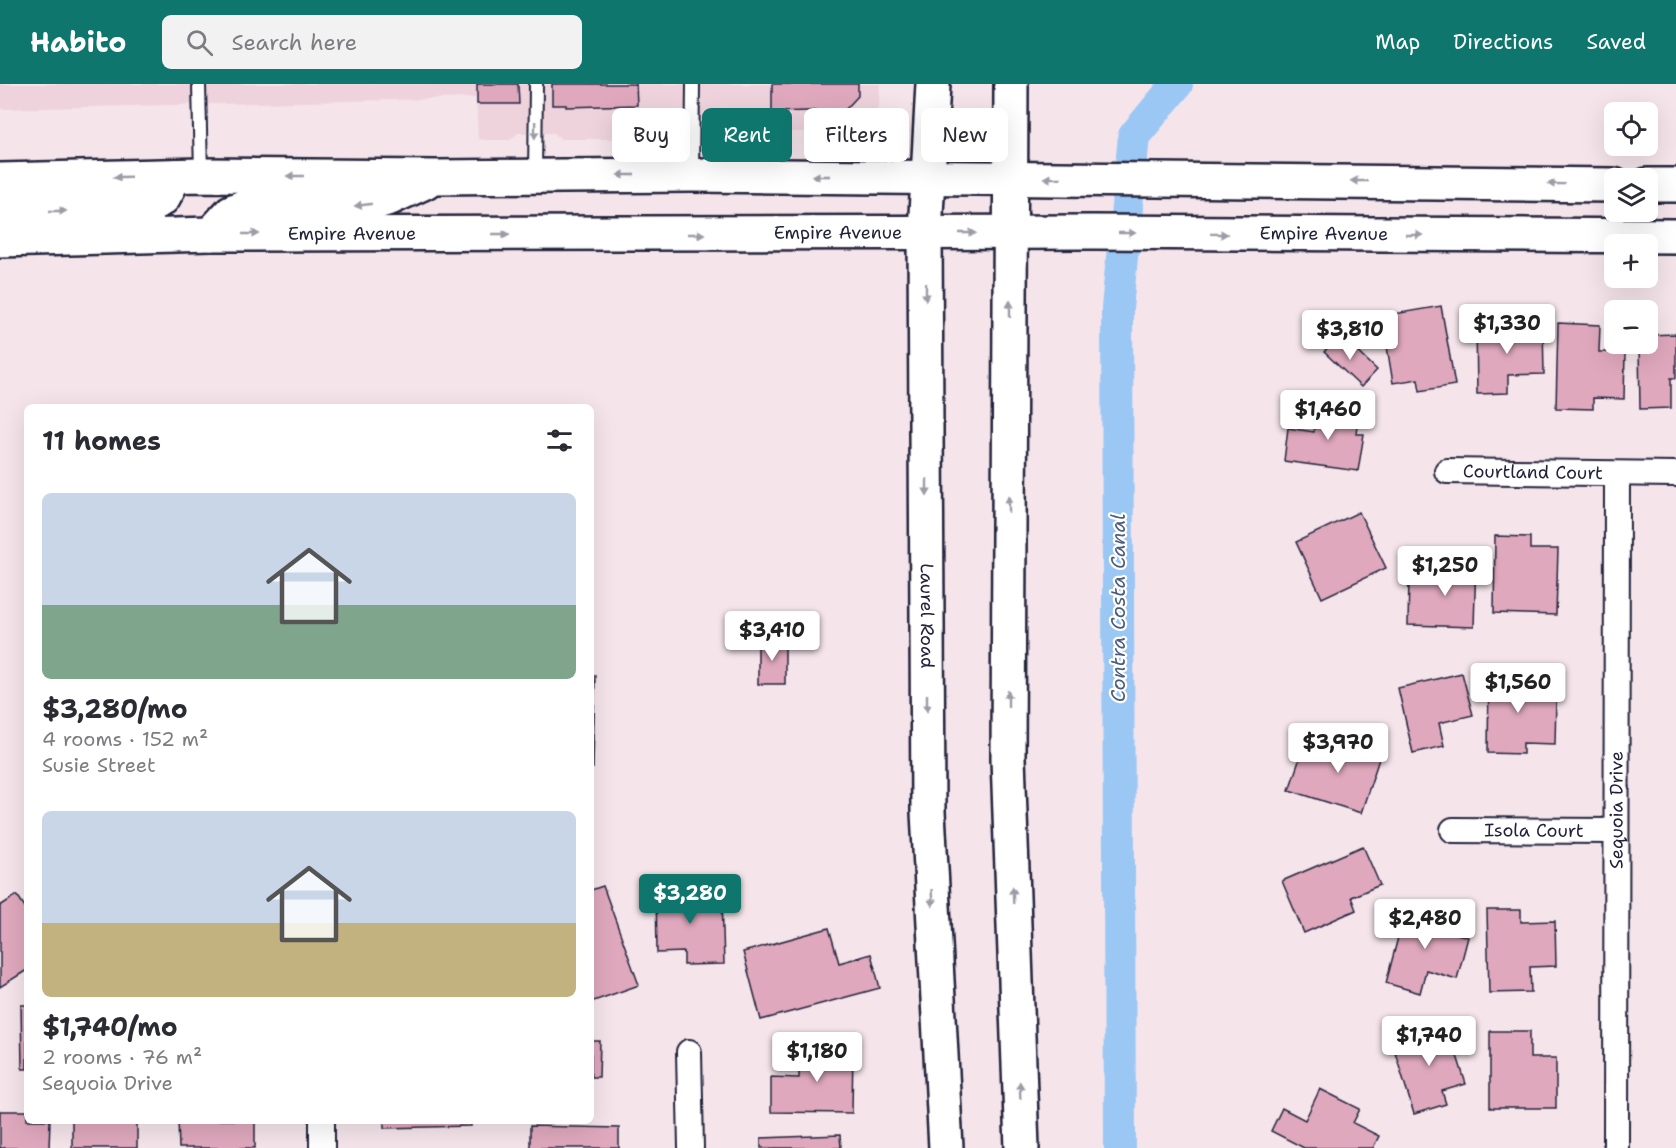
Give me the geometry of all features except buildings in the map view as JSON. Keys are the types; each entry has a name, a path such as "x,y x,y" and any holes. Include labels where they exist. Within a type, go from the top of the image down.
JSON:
{"main road":[{"name":"Laurel Road","path":"933,84 925,233 928,812 946,1148"},
{"path":"1011,84 1008,758 1022,1148"},
{"path":"0,212 149,207 163,198 188,175"},
{"path":"0,180 188,175 437,177 692,175 1604,185"},
{"path":"211,234 231,212 243,207 364,206 390,198 437,177"},
{"path":"1658,185 1676,185"},
{"name":"Empire Avenue","path":"0,240 211,234 1094,232 1676,236"}],"street":[{"name":"Courtland Court","path":"1446,471 1676,474"},
{"name":"Sequoia Drive","path":"1616,1148 1617,474"},
{"name":"Isola Court","path":"1453,830 1616,831"},
{"path":"689,1052 691,1148"},
{"path":"322,1124 322,1148"}],"lane":[{"path":"188,175 199,84"},
{"path":"534,176 536,84"},
{"path":"692,175 693,84"}],"shaded area":[{"path":"0,84 880,84 878,108 804,108 804,132 792,132 792,108 702,108 702,132 690,132 690,108 612,108 612,139 561,139 554,133 518,133 510,140 478,139 476,98 0,109"}],"waterway":[{"name":"Contra Costa Canal","path":"1120,1148 1117,308 1134,136 1177,84"}]}
